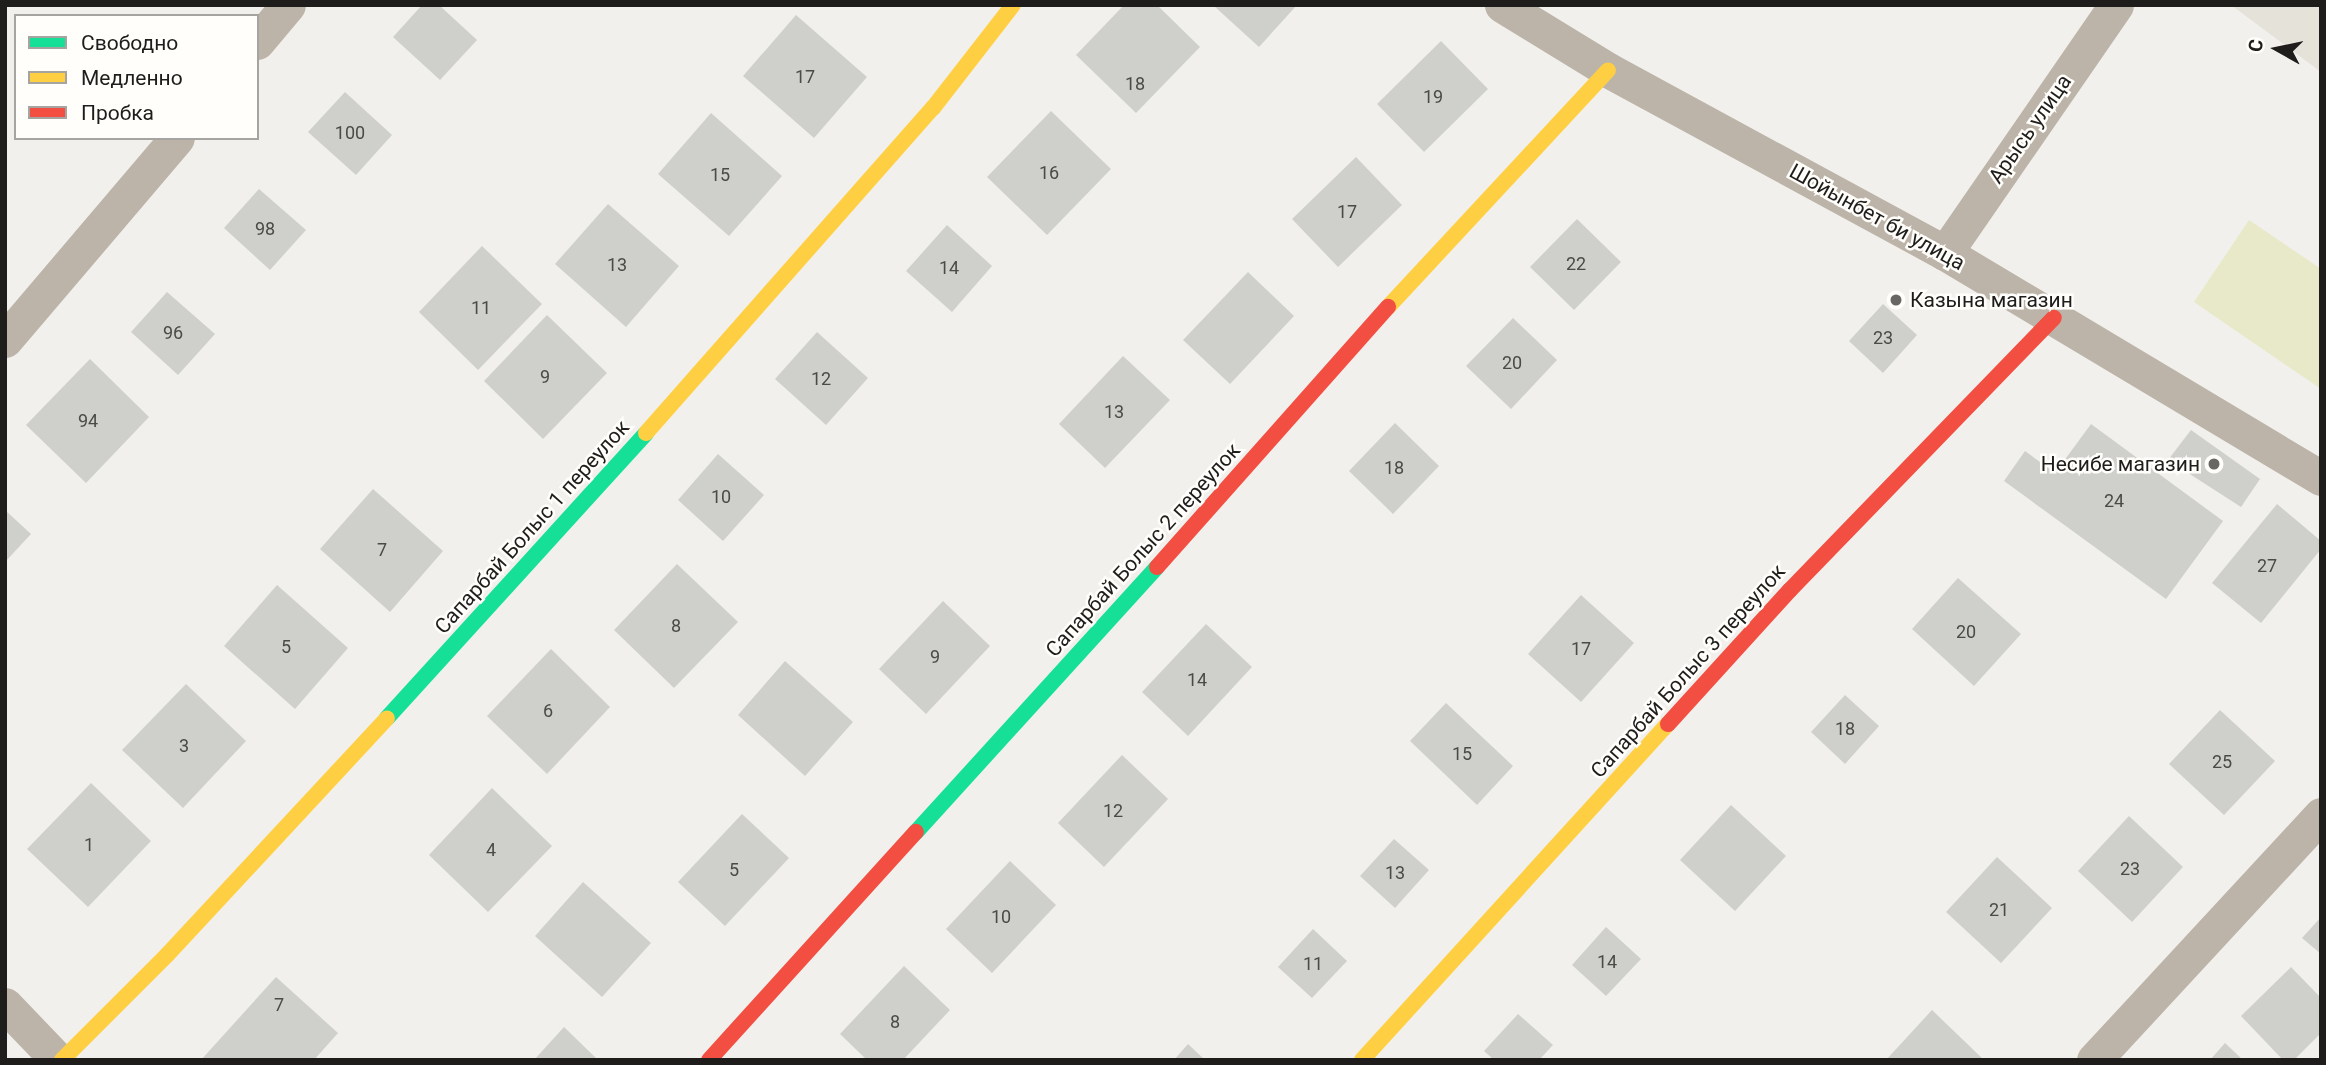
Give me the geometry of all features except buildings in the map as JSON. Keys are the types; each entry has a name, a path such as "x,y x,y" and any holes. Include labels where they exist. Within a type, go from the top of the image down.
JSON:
{"street":[{"path":"259,40 288,5"},
{"name":"Сапарбай Болыс 1 переулок","path":"60,1060 167,956 556,535 933,108 1013,5"},
{"name":"Шойынбет би улица","path":"1502,5 1608,70 1945,253 2321,478"},
{"name":"Арысь улица","path":"1945,253 2116,5"},
{"name":"Сапарбай Болыс 2 переулок","path":"709,1060 1298,411 1337,362 1608,70"},
{"path":"5,340 175,140"},
{"name":"Сапарбай Болыс 3 переулок","path":"1362,1060 1790,590 2054,318"},
{"path":"2094,1060 2321,816"},
{"path":"5,1006 60,1060"}],"shaded area":[{"path":"2231,5 2321,5 2321,72"}],"green space":[{"path":"2249,220 2321,269 2321,389 2194,302"}],"traffic: fast":[{"path":"387,718 646,433"},
{"path":"916,832 1157,567"}],"traffic: slow":[{"path":"646,433 933,108 1013,5"},
{"path":"1388,307 1608,70"},
{"path":"62,1060 167,955 387,718"},
{"path":"1362,1060 1668,724"}],"traffic: jam":[{"path":"1157,567 1388,307"},
{"path":"1668,724 1790,590 2054,318"},
{"path":"709,1060 916,832"}],"place":[{"name":"Казына магазин","path":"1896,300"},
{"name":"Несибе магазин","path":"2214,464"}]}
